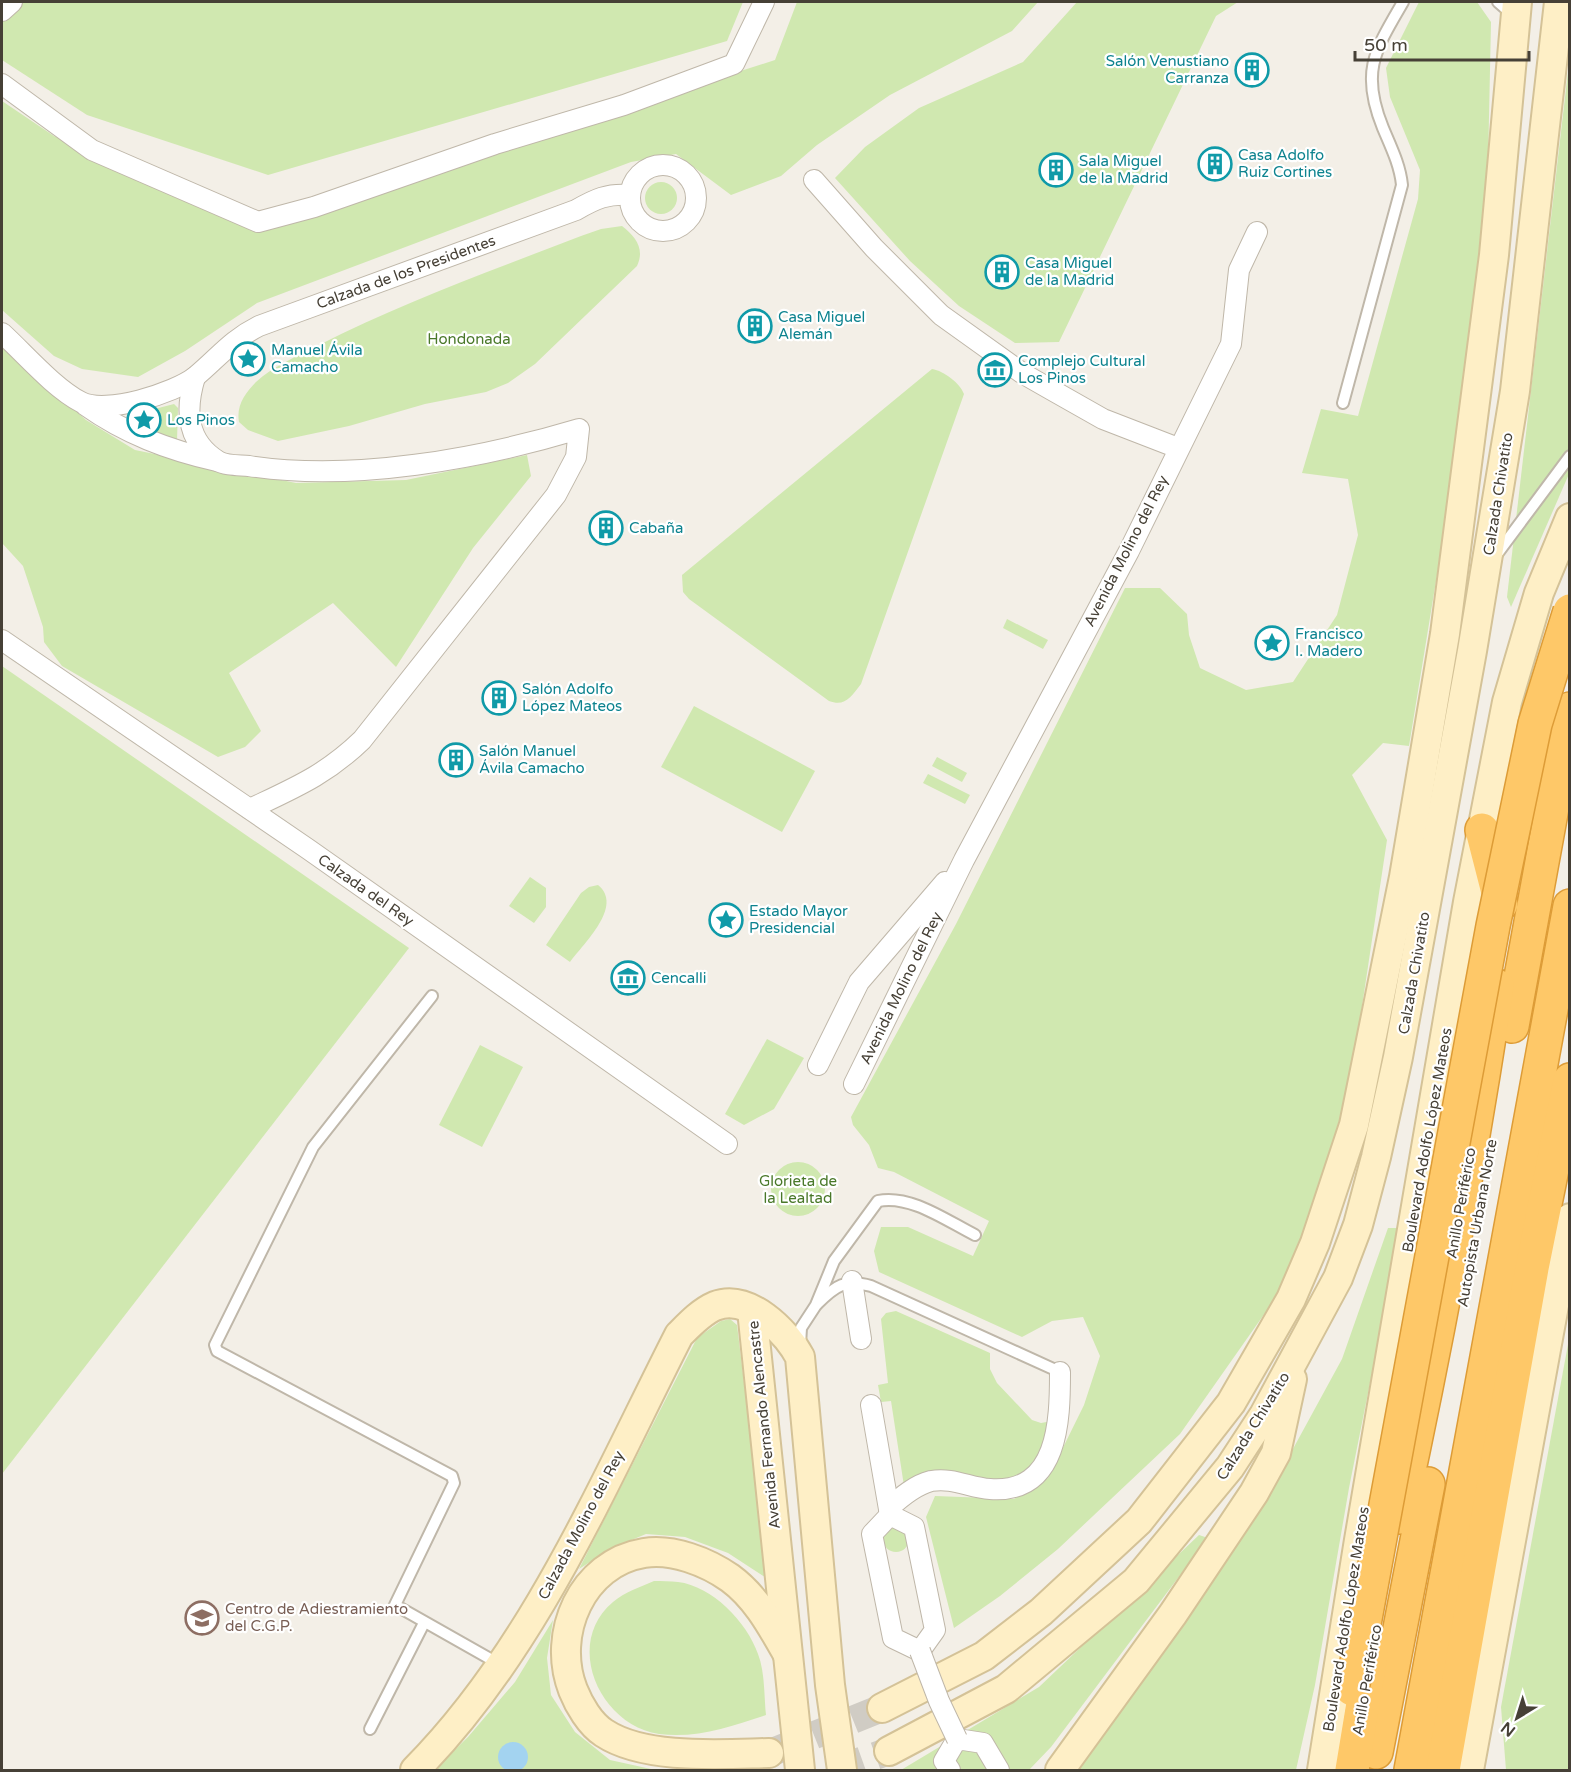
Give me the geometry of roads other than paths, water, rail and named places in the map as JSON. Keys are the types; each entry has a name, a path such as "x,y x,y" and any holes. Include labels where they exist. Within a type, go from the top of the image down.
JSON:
{"highway":[{"path":"1338,1770 1493,926 1535,724 1569,611"},
{"name":"Anillo Periférico","path":"1352,1770 1380,1608 1433,1360 1459,1220 1523,821 1546,720 1569,635"},
{"name":"Autopista Urbana Norte","path":"1373,1770 1469,1274 1569,709"},
{"path":"1482,830 1507,926"},
{"path":"1411,1770 1569,906"},
{"path":"1421,1770 1541,1135 1569,965"},
{"path":"1443,1770 1492,1503 1512,1459 1532,1268 1569,1080"}],"main road":[{"name":"Calzada Chivatito","path":"889,1751 1006,1689 1136,1581 1230,1467 1293,1364 1338,1278 1358,1225 1398,1057 1486,569 1515,391 1559,2"},
{"name":"Calzada Chivatito","path":"882,1708 984,1656 1041,1612 1140,1521 1231,1402 1291,1299 1315,1243 1354,1125 1404,877 1445,634 1494,255 1510,7"},
{"name":"Boulevard Adolfo López Mateos","path":"1322,1770 1359,1540 1482,830 1507,702 1539,593 1569,518"},
{"path":"1469,1770 1512,1459 1569,1218"},
{"name":"Calzada Molino del Rey","path":"415,1770 464,1714 501,1665 544,1597 679,1335 715,1306 732,1304 752,1310"},
{"name":"Avenida Fernando Alencastre","path":"752,1310 780,1329 791,1340 800,1357 830,1685 842,1770"},
{"name":"Avenida Fernando Alencastre","path":"752,1310 800,1770"},
{"path":"1060,1770 1173,1614 1254,1493 1279,1444 1289,1399 1293,1364"},
{"path":"719,1770 769,1753 708,1753 649,1748 604,1733 590,1719 575,1697 565,1661 565,1642 575,1606 598,1576 627,1558 645,1552 669,1553 711,1568 743,1589 766,1616 787,1653"}],"street":[{"path":"2,11 12,2"},
{"path":"2,84 92,150 258,222 314,207 495,144 624,105 734,64 764,2"},
{"path":"814,180 874,248 941,315 1022,373 1050,389 1103,418 1178,448"},
{"name":"Calzada de los Presidentes","path":"83,404 106,405 133,402 159,395 195,377 224,348 259,326 576,210 598,197 612,193 630,195"},
{"name":"Avenida Molino del Rey","path":"854,1084 964,860 1129,550 1231,344 1239,270 1257,232"},
{"path":"2,333 83,404 127,432 156,444 219,462 262,468 317,471 396,466 475,454 579,429 576,456 556,495 362,740 337,764 314,778 250,809"},
{"path":"195,377 190,395 190,430 200,445 219,462"},
{"name":"Calzada del Rey","path":"2,640 250,809 727,1144"},
{"name":"Avenida Molino del Rey","path":"818,1065 859,982 964,860"},
{"path":"852,1281 861,1339"},
{"path":"957,1739 939,1701 920,1651 893,1638 872,1534 889,1512 917,1486 929,1482 958,1481 999,1489 1027,1482 1040,1471 1049,1458 1056,1438 1060,1417 1060,1372"},
{"path":"871,1405 889,1512 914,1527 935,1630 920,1651"},
{"path":"950,1770 944,1761 957,1739"},
{"path":"957,1739 983,1743 999,1770"}],"lane":[{"path":"1343,403 1402,185 1400,170 1378,114 1371,88 1372,65 1378,47 1403,2"},
{"path":"1486,569 1569,456"},
{"path":"432,996 313,1148 215,1345 216,1351 452,1476 454,1483 396,1605 501,1665"},
{"path":"800,1357 801,1328 816,1305 834,1261 878,1202 888,1199 911,1203 975,1235"},
{"path":"816,1305 835,1287 852,1281 871,1286 1060,1372"},
{"path":"370,1729 424,1623"}],"water":[{"path":"513,1742 524,1746 528,1757 524,1768 513,1772 502,1768 498,1757 502,1746"}],"tunnel":[{"path":"775,1751 882,1708"},
{"path":"836,1770 889,1751"}],"place":[{"name":"Salón Venustiano Carranza","path":"1252,70"},
{"name":"Casa Adolfo Ruiz Cortines","path":"1215,164"},
{"name":"Sala Miguel de la Madrid","path":"1056,170"},
{"name":"Casa Miguel de la Madrid","path":"1002,272"},
{"name":"Casa Miguel Alemán","path":"755,326"},
{"name":"Manuel Ávila Camacho","path":"248,359"},
{"name":"Complejo Cultural Los Pinos","path":"995,370"},
{"name":"Los Pinos","path":"144,420"},
{"name":"Cabaña","path":"606,528"},
{"name":"Francisco I. Madero","path":"1272,643"},
{"name":"Salón Adolfo López Mateos","path":"499,698"},
{"name":"Salón Manuel Ávila Camacho","path":"456,760"},
{"name":"Estado Mayor Presidencial","path":"726,920"},
{"name":"Cencalli","path":"628,978"},
{"name":"Centro de Adiestramiento del C.G.P.","path":"202,1618"}],"park label":[{"name":"Hondonada","path":"469,339"},
{"name":"Glorieta de la Lealtad","path":"798,1190"}]}
